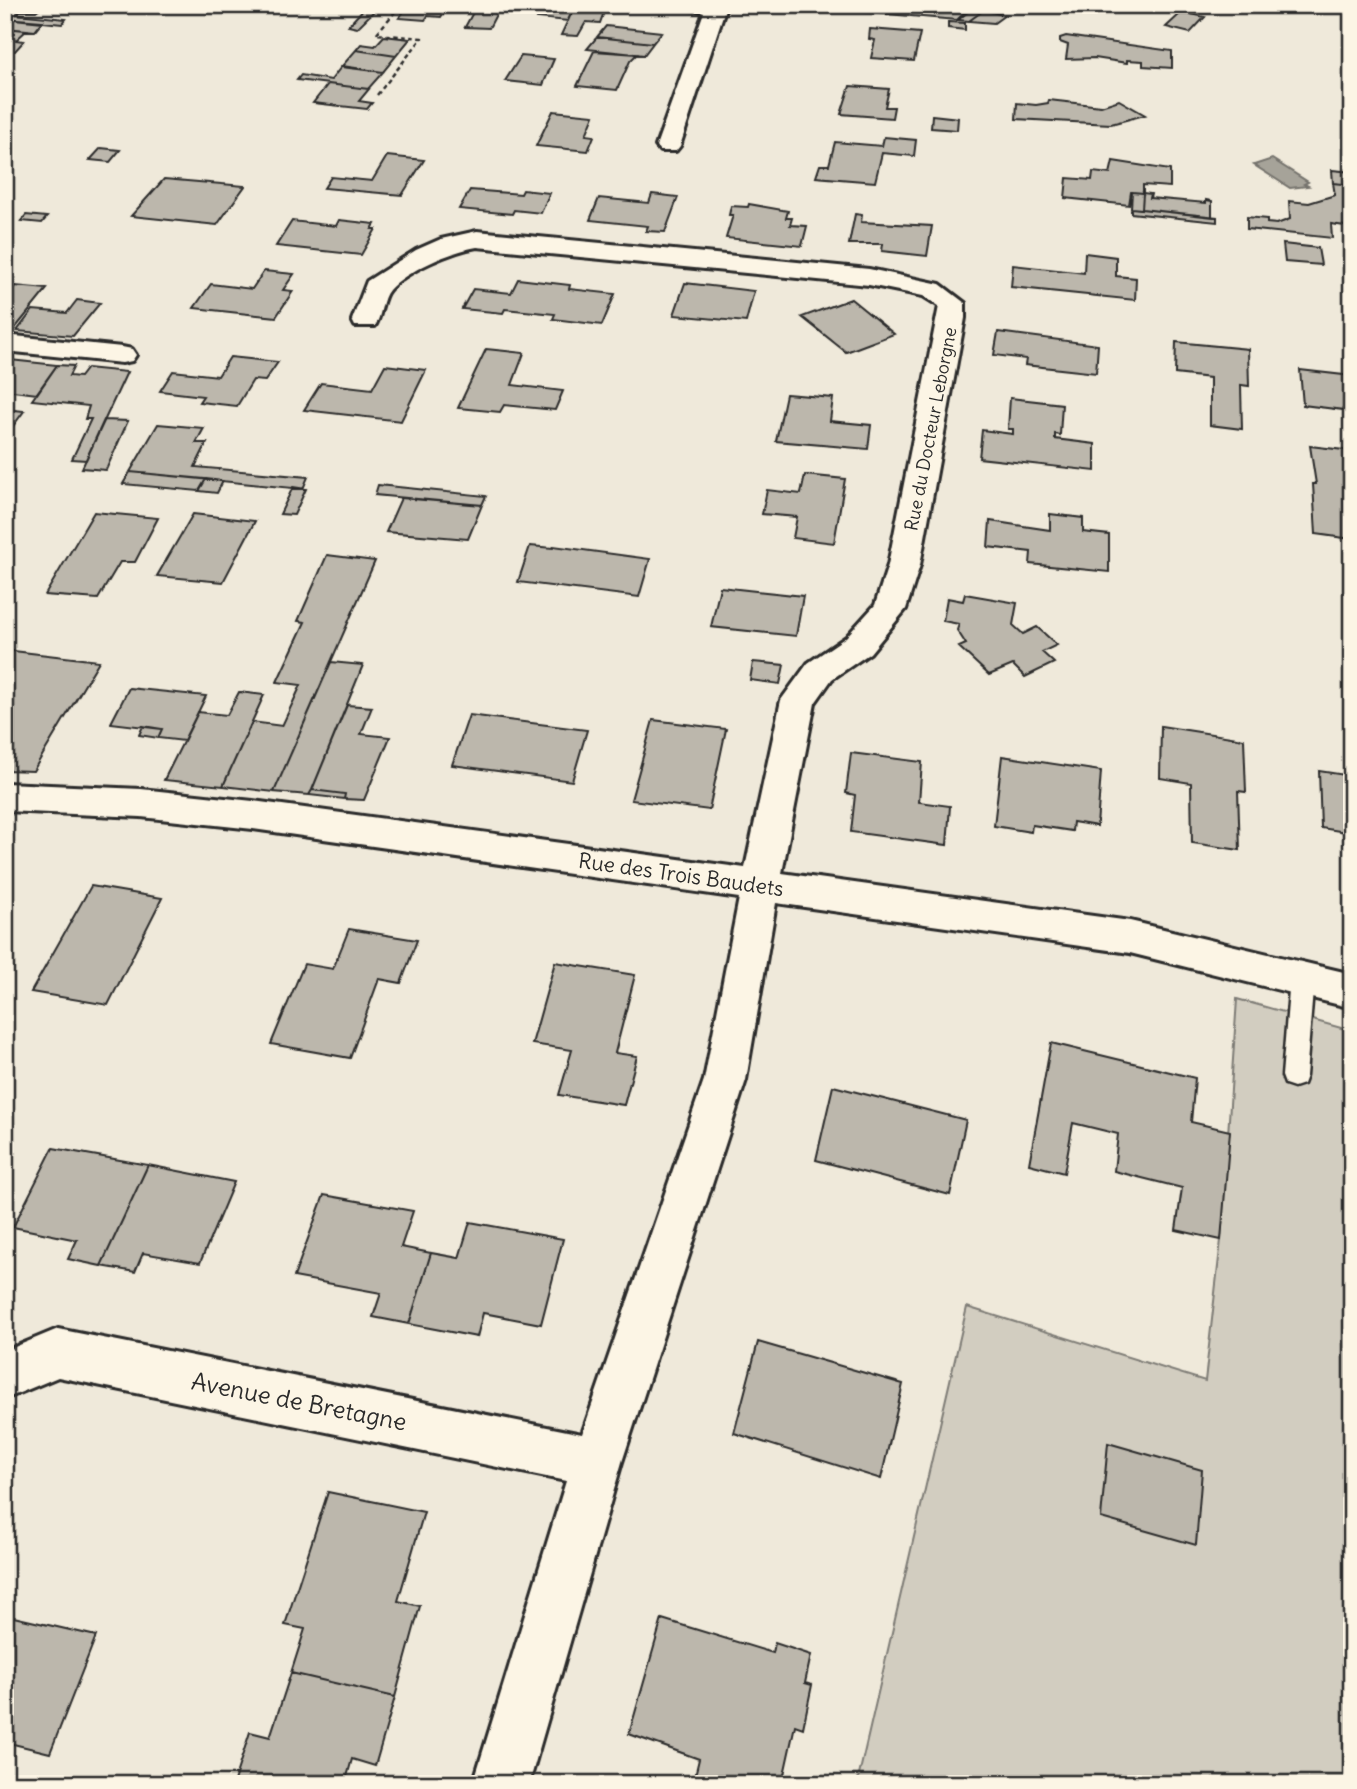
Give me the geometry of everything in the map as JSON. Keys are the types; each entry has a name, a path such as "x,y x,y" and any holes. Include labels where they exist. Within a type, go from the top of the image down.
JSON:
{"street":[{"path":"668,145 706,6"},
{"name":"Rue du Docteur Leborgne","path":"365,320 376,287 425,255 450,244 477,239 869,277 931,290 952,303 952,318 904,565 890,609 858,645 820,671 798,700 760,886"},
{"path":"5,342 122,355"},
{"name":"Rue des Trois Baudets","path":"5,797 141,803 253,815 1130,937 1352,991"},
{"path":"501,1784 597,1462 724,1080 760,886"},
{"name":"Avenue de Bretagne","path":"5,1375 58,1353 597,1462"}],"lane":[{"path":"1294,1076 1302,978"}],"path":[{"path":"377,95 422,38 376,34 401,5"}],"shaded area":[{"path":"1272,159 1308,182 1304,184 1308,186 1290,188 1254,165"},
{"path":"1237,999 1352,1031 1352,1784 857,1784 967,1307 1205,1381 1221,1240"}],"building":[{"path":"5,5 76,6 73,9 41,7 36,11 5,9"},
{"path":"367,5 392,5 386,12 374,11 357,28 348,26"},
{"path":"409,5 454,5 442,7 441,9 446,9 441,17 428,16 425,20 399,18"},
{"path":"454,5 477,5 473,12 451,11"},
{"path":"477,5 501,5 489,28 465,27"},
{"path":"556,5 575,5 568,21 537,18 542,8 555,9"},
{"path":"575,5 593,7 591,11 604,12 600,23 586,22 578,36 561,35"},
{"path":"867,5 949,5 968,9 957,20 862,12"},
{"path":"974,7 984,10 969,21 958,20"},
{"path":"5,9 21,10 17,14 66,19 62,24 5,18"},
{"path":"984,10 1005,15 994,23 969,21"},
{"path":"1182,12 1205,17 1190,33 1166,27"},
{"path":"5,18 43,21 35,31 5,28"},
{"path":"948,22 965,23 965,30 948,28"},
{"path":"606,26 662,32 653,43 597,37"},
{"path":"5,28 27,30 16,40 24,41 15,51 5,50"},
{"path":"870,29 920,33 914,61 871,58 875,40 869,39"},
{"path":"384,36 410,39 396,56 356,50 361,44 375,46"},
{"path":"1066,36 1172,51 1172,68 1143,66 1143,61 1127,60 1127,63 1095,58 1066,59 1068,45 1060,42 1060,38"},
{"path":"597,37 653,43 644,55 587,49"},
{"path":"356,50 396,56 383,72 342,66"},
{"path":"594,51 637,54 630,61 617,90 577,86"},
{"path":"521,56 554,59 543,85 505,81"},
{"path":"341,67 383,72 368,89 297,80 301,75 331,80"},
{"path":"328,84 369,89 359,101 372,103 367,109 313,103"},
{"path":"850,86 889,89 885,107 894,107 892,118 841,114"},
{"path":"1049,100 1101,106 1119,100 1145,115 1111,124 1016,119 1017,103 1036,105 1048,103"},
{"path":"553,111 594,115 586,135 594,136 588,151 536,146"},
{"path":"932,115 958,118 957,130 931,128"},
{"path":"884,137 916,140 914,156 882,153 875,182 816,177 820,165 829,165 835,142 882,146"},
{"path":"101,148 120,150 110,162 90,160"},
{"path":"387,156 424,160 402,195 324,188 331,177 372,181"},
{"path":"1113,161 1170,170 1170,187 1143,185 1143,193 1131,192 1129,205 1065,198 1067,178 1092,180 1093,172 1110,174"},
{"path":"1332,170 1352,172 1352,185 1333,183"},
{"path":"164,179 245,186 217,225 131,216"},
{"path":"1333,183 1352,185 1352,227 1331,224 1332,238 1247,229 1247,217 1267,219 1267,223 1277,224 1290,219 1289,201 1309,203 1335,195"},
{"path":"470,190 550,193 541,213 514,210 512,214 459,209"},
{"path":"1132,192 1143,193 1142,209 1131,208"},
{"path":"1143,193 1151,194 1150,198 1206,203 1206,200 1212,201 1212,217 1142,209"},
{"path":"652,194 678,197 665,232 646,231 648,226 590,220 599,198 649,203"},
{"path":"749,204 788,211 786,218 792,218 790,225 807,226 802,246 726,238 733,215 729,215 731,206 748,207"},
{"path":"1131,208 1217,217 1217,222 1131,213"},
{"path":"855,214 862,215 861,222 932,226 927,256 882,251 883,244 849,244"},
{"path":"26,215 47,217 42,223 21,221"},
{"path":"339,220 375,224 372,229 376,229 361,255 276,246 292,221 336,226"},
{"path":"1283,244 1318,248 1321,265 1285,262"},
{"path":"1085,253 1116,257 1116,276 1136,278 1135,300 1011,287 1013,265 1084,273"},
{"path":"264,271 294,274 283,290 293,291 276,317 194,308 211,284 252,289"},
{"path":"518,279 615,294 602,325 553,319 555,314 505,309 503,313 462,309 473,289 511,293"},
{"path":"685,283 754,291 746,322 674,315"},
{"path":"15,286 47,289 13,331 5,330 5,298"},
{"path":"851,299 894,334 846,352 802,317"},
{"path":"77,300 100,303 73,336 17,331 33,310 67,313"},
{"path":"998,332 1098,345 1096,373 1025,365 1026,359 994,355"},
{"path":"1176,342 1248,349 1249,386 1241,385 1242,429 1210,425 1210,378 1175,374"},
{"path":"486,349 524,353 512,385 563,391 555,410 504,405 500,412 458,408"},
{"path":"230,357 278,362 265,381 253,380 237,406 199,402 203,396 160,391 173,371 218,376"},
{"path":"10,360 57,365 37,394 5,390 5,366"},
{"path":"57,365 74,366 69,376 80,377 87,368 127,372 86,460 72,459 91,419 85,419 89,406 32,400"},
{"path":"385,365 426,370 401,421 304,410 321,383 372,389"},
{"path":"1300,370 1352,376 1352,411 1303,405"},
{"path":"786,394 833,398 830,421 871,425 868,449 776,441"},
{"path":"1010,398 1062,404 1060,435 1055,434 1055,439 1095,444 1095,471 979,458 982,430 1013,434 1013,429 1008,429"},
{"path":"5,409 24,411 5,437"},
{"path":"104,420 128,421 106,470 82,468"},
{"path":"158,424 204,428 196,443 207,443 195,467 308,477 303,489 130,472"},
{"path":"1310,446 1352,451 1352,539 1316,534 1313,484 1316,484"},
{"path":"130,472 206,479 199,491 123,484"},
{"path":"805,475 845,479 834,543 793,538 797,517 762,514 767,490 801,494"},
{"path":"206,479 223,481 217,493 199,491"},
{"path":"378,485 486,496 482,505 375,495"},
{"path":"293,487 306,489 294,515 280,514"},
{"path":"401,498 482,505 468,539 386,532"},
{"path":"94,512 158,518 135,562 120,562 98,599 45,595"},
{"path":"193,514 255,521 223,582 157,576"},
{"path":"1050,514 1083,518 1083,532 1109,535 1109,572 1030,564 1031,552 988,547 990,521 1050,530"},
{"path":"530,546 554,546 650,559 639,597 518,582"},
{"path":"327,555 375,561 274,792 223,786 252,722 282,726 301,685 277,682 305,622 298,621"},
{"path":"720,587 803,596 796,636 711,627"},
{"path":"965,594 1017,603 1013,625 1023,634 1037,627 1057,645 1042,652 1054,663 1025,677 1013,665 989,675 959,647 966,644 957,630 959,624 943,621 947,598 963,601"},
{"path":"5,650 99,661 33,771 5,770"},
{"path":"331,662 363,665 312,790 309,795 274,792"},
{"path":"753,662 784,665 780,684 750,680"},
{"path":"129,688 206,696 184,741 158,738 162,729 111,723"},
{"path":"239,692 264,695 223,786 164,780 198,712 227,715"},
{"path":"347,705 372,707 361,734 390,737 364,800 344,799 345,794 312,790"},
{"path":"469,715 587,730 572,781 452,765"},
{"path":"653,720 726,729 709,810 631,800"},
{"path":"143,726 162,729 158,738 139,735"},
{"path":"1161,726 1244,739 1246,792 1238,791 1240,850 1192,843 1191,783 1160,778"},
{"path":"851,753 922,762 919,802 950,806 947,845 851,832 855,795 846,793"},
{"path":"1002,756 1101,771 1097,826 1073,822 1072,831 1032,825 1031,832 994,826"},
{"path":"1319,771 1352,776 1352,833 1321,828"},
{"path":"312,790 345,794 344,799 309,795"},
{"path":"91,886 162,898 108,1005 31,992"},
{"path":"349,929 417,940 401,983 379,979 350,1058 271,1044 304,964 333,969"},
{"path":"555,962 635,975 615,1053 637,1056 624,1105 559,1095 572,1050 532,1044"},
{"path":"1051,1043 1195,1078 1191,1122 1230,1131 1221,1240 1176,1230 1182,1188 1114,1171 1118,1134 1073,1123 1064,1173 1029,1164"},
{"path":"833,1086 966,1120 950,1195 816,1160"},
{"path":"53,1148 148,1165 101,1266 68,1259 77,1240 13,1227"},
{"path":"148,1165 234,1182 200,1263 143,1253 135,1272 101,1266"},
{"path":"324,1195 413,1211 401,1247 431,1253 409,1324 373,1317 381,1293 294,1277"},
{"path":"470,1222 563,1239 541,1324 483,1313 477,1337 409,1324 431,1253 459,1258"},
{"path":"758,1342 903,1384 881,1479 734,1433"},
{"path":"1108,1443 1202,1470 1196,1545 1101,1518"},
{"path":"328,1492 424,1512 398,1601 420,1606 395,1697 291,1673 305,1629 285,1625"},
{"path":"5,1615 96,1636 50,1753 5,1742"},
{"path":"662,1619 773,1653 775,1643 811,1655 805,1683 812,1685 803,1728 795,1725 782,1784 693,1784 699,1759 629,1734"},
{"path":"291,1673 395,1697 375,1766 352,1759 345,1784 233,1784 250,1732 270,1737"}]}
